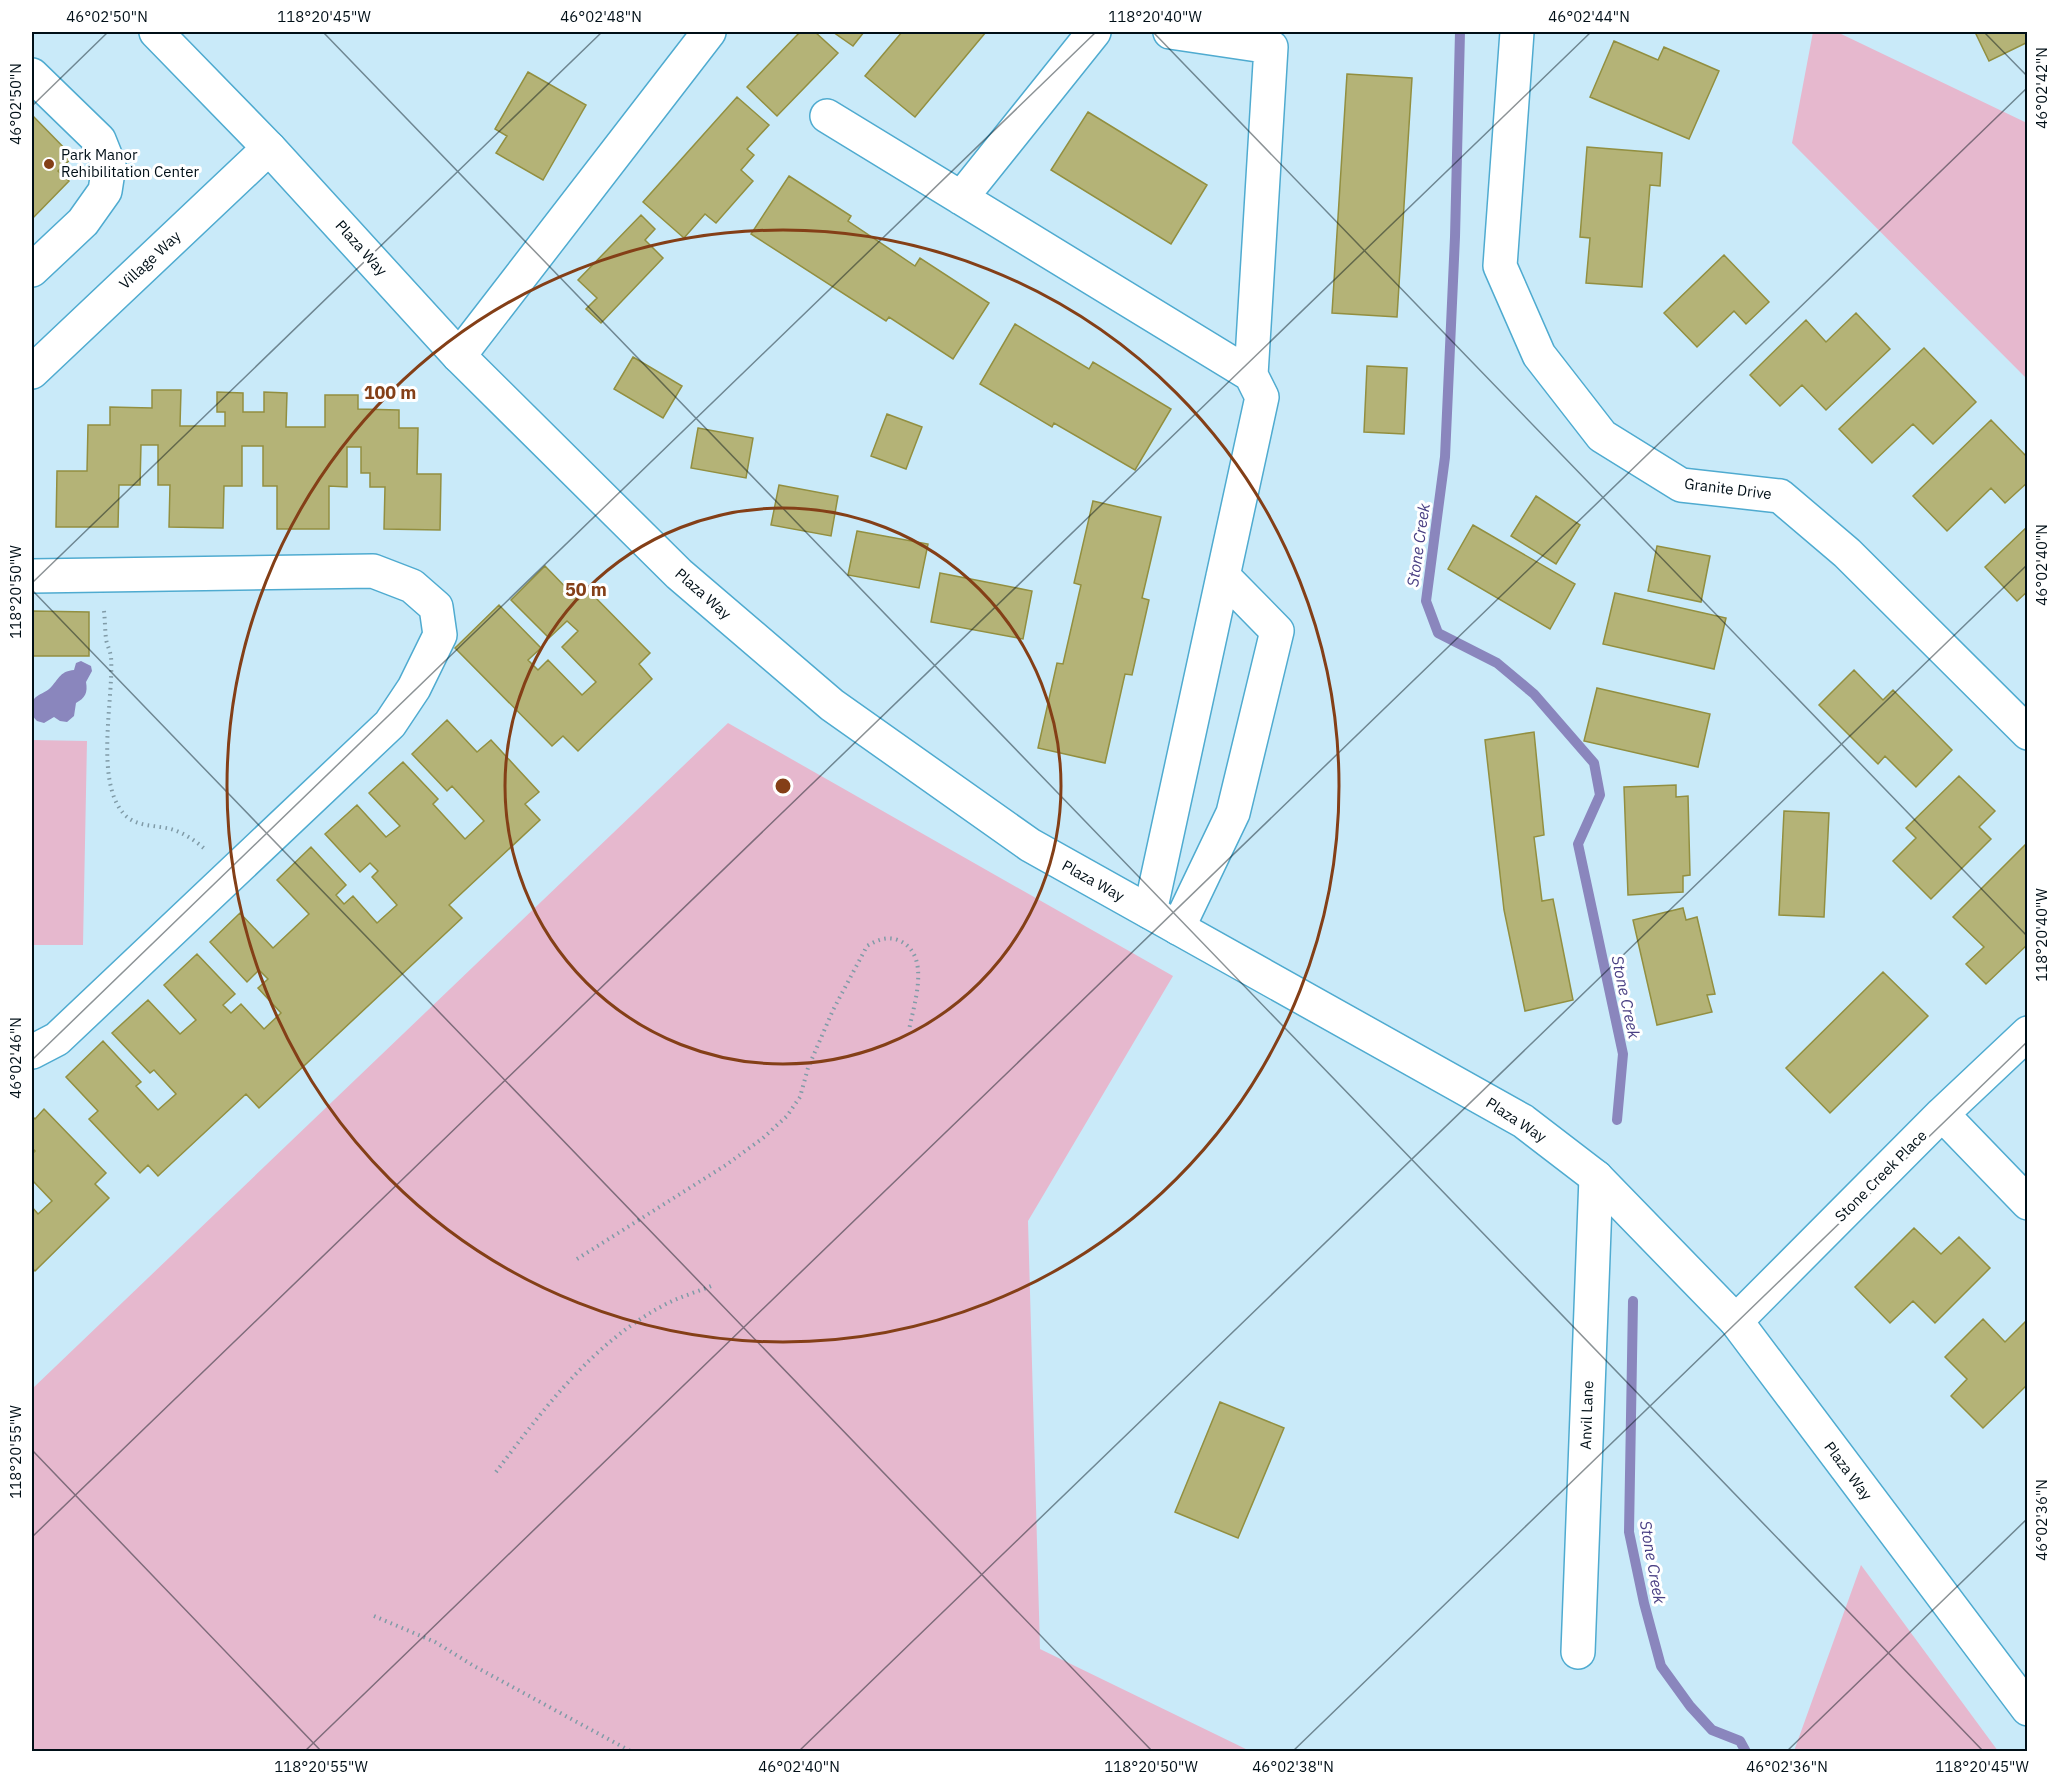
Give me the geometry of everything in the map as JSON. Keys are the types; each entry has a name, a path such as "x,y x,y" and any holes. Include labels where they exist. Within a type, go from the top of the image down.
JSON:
{"main road":[{"name":"Plaza Way","path":"156,32 269,148 459,356 680,574 832,705 1030,845 1523,1121 1596,1177 1736,1321 2028,1709"},
{"path":"459,356 709,32"},
{"path":"961,198 1094,32"},
{"path":"1164,920 1223,576 1262,397 1251,375 1271,47 1170,32"},
{"name":"Granite Drive","path":"1517,32 1500,266 1539,355 1602,436 1681,485 1780,496 1847,553 2028,733"},
{"path":"32,75 99,140 109,165 105,191 83,222 32,270"},
{"path":"827,116 1251,375"},
{"name":"Village Way","path":"32,372 269,148"},
{"path":"32,576 374,571 412,586 436,607 440,635 414,688 390,724 57,1039 32,1052"},
{"path":"1164,920 1233,813 1277,632 1223,576"},
{"name":"Stone Creek Place","path":"1736,1321 1942,1114 2028,1033"},
{"path":"1942,1114 2028,1203"},
{"name":"Anvil Lane","path":"1578,1652 1596,1177"}],"path":[{"path":"101,575 106,639 111,655 107,737 109,776 116,801 125,814 136,822 172,829 187,836 203,848 231,876"},
{"path":"577,1259 726,1165 763,1138 787,1116 800,1097 808,1068 832,1010 867,946 877,940 892,938 904,943 914,954 918,981 909,1030"},
{"path":"496,1472 542,1411 591,1359 628,1328 668,1303 711,1286"},
{"path":"374,1616 435,1642 474,1666 632,1752"}],"shaded area":[{"path":"1813,32 1837,32 2027,123 2027,379 1792,143"},
{"path":"81,661 91,666 92,671 86,682 85,695 76,703 74,716 67,722 54,717 44,723 37,721 32,712 32,704 36,697 49,689 63,673 74,670 76,663"},
{"path":"728,723 1173,976 1028,1221 1040,1649 1250,1751 32,1751 32,1389"},
{"path":"32,740 87,741 83,945 32,945"},
{"path":"1861,1565 1998,1751 1794,1751"}],"building":[{"path":"800,32 815,32 838,53 777,116 747,87"},
{"path":"833,32 864,32 853,46"},
{"path":"902,32 986,32 915,117 865,76"},
{"path":"1975,32 2028,32 2028,42 1989,61"},
{"path":"1614,41 1658,60 1664,47 1719,71 1689,139 1590,97"},
{"path":"528,72 586,105 543,180 496,153 507,136 495,129"},
{"path":"1347,74 1412,78 1397,317 1332,313"},
{"path":"737,97 769,125 747,149 754,155 741,170 753,181 716,223 705,214 684,238 643,202"},
{"path":"1088,112 1207,185 1171,244 1051,170"},
{"name":"Park Manor Rehibilitation Center","path":"32,115 73,157 58,171 69,181 32,219"},
{"path":"1587,147 1662,153 1660,186 1650,185 1642,287 1586,283 1590,238 1580,237"},
{"path":"789,176 851,216 848,221 915,266 920,258 989,303 953,359 889,317 886,321 751,234"},
{"path":"641,215 655,229 645,240 663,258 601,323 586,309 597,298 578,280"},
{"path":"1724,255 1769,302 1746,324 1734,311 1697,347 1664,313"},
{"path":"1856,313 1890,349 1826,410 1802,385 1780,406 1750,375 1806,320 1826,342"},
{"path":"1015,324 1089,369 1093,362 1171,409 1135,470 1054,423 1052,427 980,384"},
{"path":"1924,348 1976,402 1933,444 1913,424 1872,463 1839,429"},
{"path":"633,357 682,386 663,418 614,389"},
{"path":"1367,366 1407,368 1404,434 1364,432"},
{"path":"152,390 181,390 180,426 225,426 225,412 217,412 217,392 243,393 243,412 264,412 264,392 287,393 286,427 325,427 325,395 358,395 358,409 399,410 399,428 418,428 417,474 441,474 440,530 384,529 385,487 370,487 370,473 361,473 361,447 347,447 347,487 329,486 329,529 277,529 277,486 263,486 263,446 242,446 242,486 224,486 223,528 169,527 170,485 158,485 158,445 141,445 140,485 119,485 118,527 56,527 57,471 87,471 88,425 110,425 110,407 152,408"},
{"path":"887,414 922,427 906,469 871,456"},
{"path":"1991,420 2028,458 2028,482 2005,503 1991,488 1947,531 1913,496"},
{"path":"698,428 753,438 746,478 691,468"},
{"path":"779,485 838,496 831,536 771,525"},
{"path":"1536,496 1580,525 1556,564 1511,536"},
{"path":"1093,501 1161,517 1142,598 1149,600 1132,675 1125,674 1105,763 1038,748 1057,663 1063,664 1081,585 1074,583"},
{"path":"1473,525 1575,584 1550,629 1448,569"},
{"path":"2028,526 2028,591 2017,601 1985,567"},
{"path":"857,531 928,544 919,588 848,575"},
{"path":"1657,546 1710,556 1701,602 1648,591"},
{"path":"545,566 578,600 588,590 650,653 639,664 652,679 578,751 563,736 552,746 455,648 499,605 541,648 528,660 538,670 548,660 582,695 596,682 562,647 578,631 567,621 549,638 511,600"},
{"path":"940,573 1032,591 1023,639 931,622"},
{"path":"1615,593 1726,618 1714,669 1603,644"},
{"path":"32,611 89,612 89,656 32,656"},
{"path":"1854,670 1883,700 1893,690 1952,750 1916,787 1885,756 1878,764 1819,705"},
{"path":"1597,688 1710,714 1698,767 1584,741"},
{"path":"447,720 477,752 491,740 539,792 525,804 540,820 449,905 462,918 259,1108 246,1094 158,1176 148,1165 140,1173 89,1119 98,1111 66,1077 103,1041 141,1082 136,1086 158,1110 176,1094 154,1070 150,1073 112,1033 148,1000 180,1034 196,1020 164,985 197,954 235,994 223,1005 231,1013 241,1004 264,1029 281,1013 258,988 268,979 259,970 247,982 210,942 240,913 273,948 309,914 277,880 311,847 346,885 336,895 344,904 353,896 377,923 397,905 372,877 378,871 370,863 360,872 325,834 357,805 386,837 400,826 369,793 403,762 438,799 433,804 465,839 484,821 452,786 447,791 412,754"},
{"path":"1534,732 1544,835 1534,837 1542,901 1553,899 1573,1000 1525,1011 1504,910 1485,740"},
{"path":"1959,776 1995,811 1979,827 1991,839 1931,899 1893,861 1916,838 1906,828"},
{"path":"1676,785 1676,797 1688,796 1690,875 1683,876 1683,892 1628,895 1624,787"},
{"path":"1784,811 1829,813 1824,917 1779,915"},
{"path":"2025,845 2028,847 2028,944 1986,984 1966,964 1984,947 1953,917"},
{"path":"1683,908 1686,920 1697,917 1715,994 1707,995 1712,1012 1657,1025 1633,920"},
{"path":"1883,972 1928,1016 1830,1113 1786,1068"},
{"path":"44,1109 106,1173 95,1184 109,1198 35,1271 32,1268 32,1207 38,1214 52,1201 32,1180 32,1154 35,1151 32,1148 32,1116 35,1119"},
{"path":"1914,1228 1941,1254 1959,1237 1990,1268 1935,1323 1913,1301 1890,1323 1855,1287"},
{"path":"1983,1319 2005,1342 2028,1319 2028,1384 1983,1428 1951,1396 1967,1379 1945,1357"},
{"path":"1220,1402 1284,1428 1238,1538 1175,1512"}],"waterway":[{"name":"Stone Creek","path":"1460,32 1455,237 1445,457 1426,601 1438,633 1497,663 1534,694 1594,763 1600,795 1578,844 1623,1054 1617,1120"},
{"name":"Stone Creek","path":"1633,1301 1629,1532 1644,1603 1661,1666 1690,1706 1712,1730 1740,1741 1746,1752"}],"place":[{"name":"Park Manor Rehibilitation Center","path":"49,164"}]}
